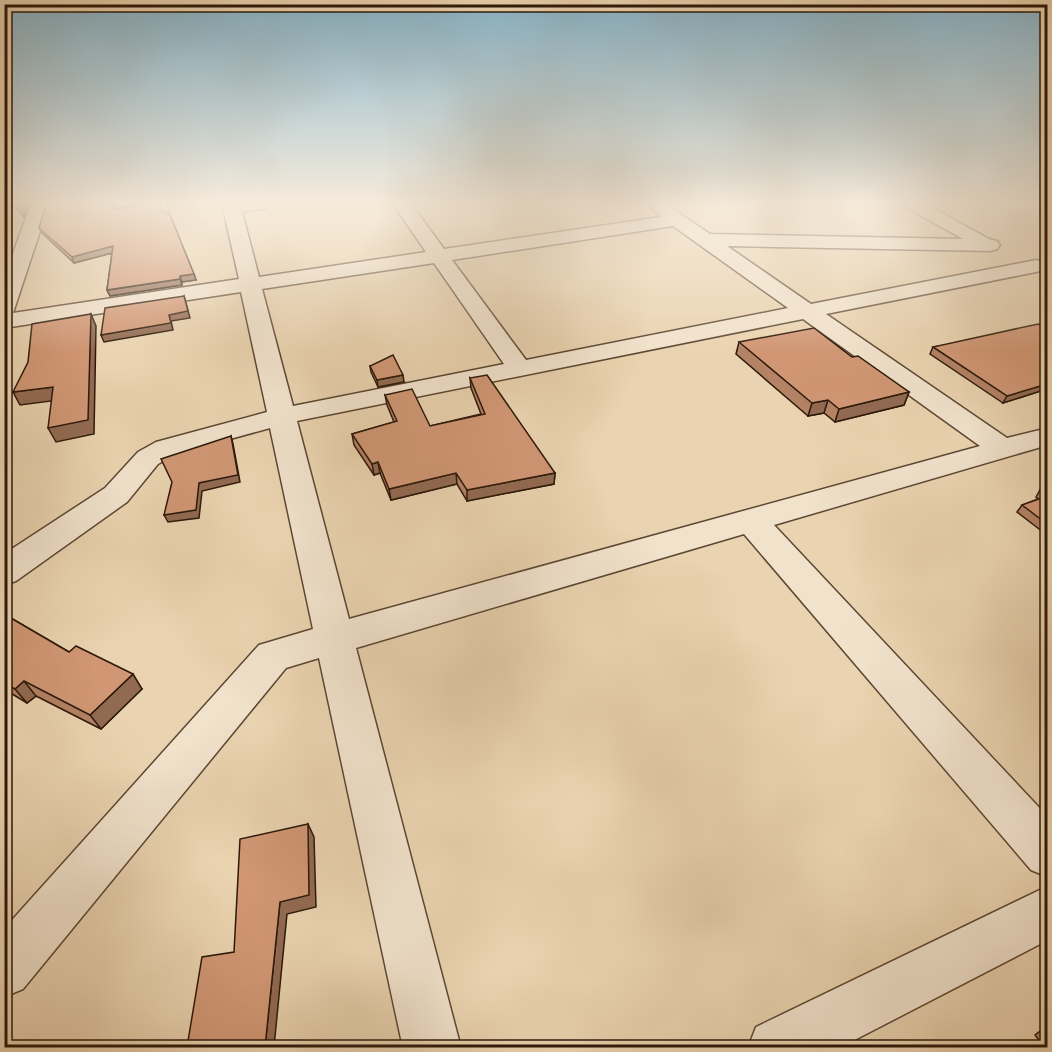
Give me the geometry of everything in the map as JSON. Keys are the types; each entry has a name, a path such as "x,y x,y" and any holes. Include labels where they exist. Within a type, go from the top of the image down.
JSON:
{"street":[{"path":"4,310 17,253"},
{"path":"246,253 250,284 432,1047"},
{"path":"437,253 520,369"},
{"path":"4,321 458,253"},
{"path":"724,253 1002,448"},
{"path":"1008,253 1042,269"},
{"path":"4,572 116,495 148,458 166,448 282,416 807,312 1042,269"},
{"path":"4,970 273,656 1047,436"},
{"path":"750,520 1047,853"},
{"path":"777,1047 1047,912"}],"building":[{"path":"68,253 87,253 72,257"},
{"path":"112,253 186,253 194,274 180,276 180,279 107,290"},
{"path":"184,296 188,311 169,315 171,323 101,335 105,308"},
{"path":"91,314 88,420 48,428 53,387 13,392 28,362 32,324"},
{"path":"1038,324 1047,329 1047,384 1007,396 933,347"},
{"path":"814,328 852,357 858,356 909,392 839,409 828,400 812,403 739,342"},
{"path":"393,355 403,375 377,380 370,366"},
{"path":"487,375 555,473 467,490 456,473 389,489 378,462 372,464 352,434 397,421 385,395 412,389 430,426 485,414 470,378"},
{"path":"231,436 238,475 199,483 196,510 164,515 172,482 161,459"},
{"path":"1047,488 1047,495 1040,490"},
{"path":"1047,496 1047,524 1022,505"},
{"path":"4,614 69,652 76,646 133,674 90,715 24,681 15,689 4,683"},
{"path":"308,824 309,895 280,902 265,1047 187,1047 202,957 234,952 240,839"}]}
